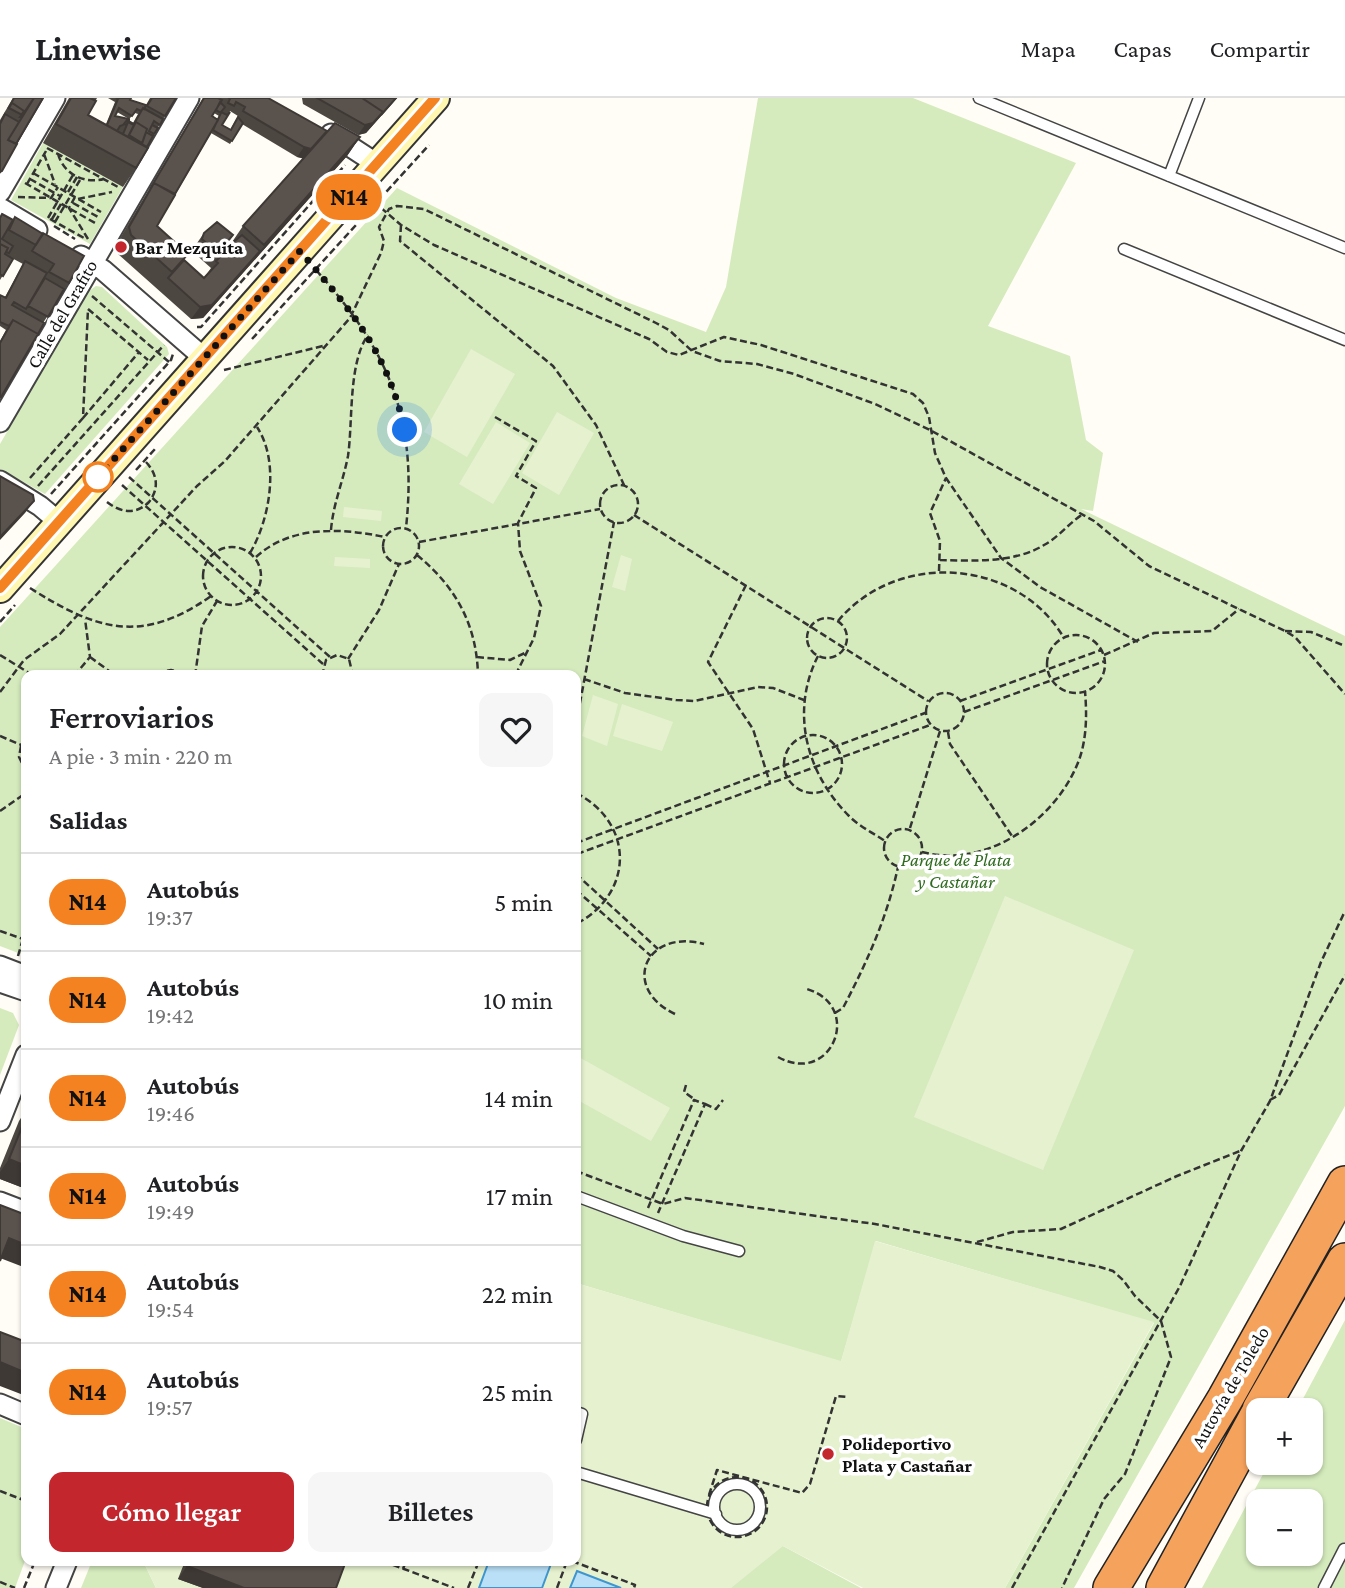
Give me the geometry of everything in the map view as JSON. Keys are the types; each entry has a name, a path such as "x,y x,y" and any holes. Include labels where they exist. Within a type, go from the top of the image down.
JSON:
{"highway":[{"name":"Autovía de Toledo","path":"1111,1588 1225,1399 1345,1184"},
{"name":"Autovía de Toledo","path":"1267,1398 1345,1261"},
{"name":"Autovía de Toledo","path":"1170,1581 1246,1438"}],"main road":[{"path":"0,589 59,522 214,364 307,260 377,164 436,98"}],"street":[{"path":"55,98 35,131 5,199 55,233 214,364"},
{"name":"Calle del Grafito","path":"0,422 189,98"},
{"path":"314,124 377,164"},
{"path":"0,481 40,506 59,522"},
{"path":"0,982 21,989"},
{"path":"0,1121 21,1068"},
{"path":"0,1202 21,1210"},
{"path":"0,1404 21,1413"},
{"path":"44,1588 52,1566"},
{"path":"56,1588 65,1566"}],"lane":[{"path":"979,98 1345,248"},
{"path":"1169,176 1199,98"},
{"path":"1124,249 1345,340"},
{"path":"581,1198 653,1225 739,1251"},
{"path":"581,1474 711,1513 725,1526 744,1528 758,1516 757,1497 749,1487 730,1485 716,1498 711,1513"},
{"path":"1324,1588 1344,1549"}],"path":[{"path":"35,131 47,148 124,190"},
{"path":"251,340 307,260 375,204 429,145"},
{"path":"47,148 30,179 25,183 98,225"},
{"path":"44,154 57,187 51,198"},
{"path":"58,154 64,167 77,176 89,181 104,179"},
{"path":"201,327 351,157"},
{"path":"33,173 101,212"},
{"path":"70,202 77,176"},
{"path":"71,195 77,176"},
{"path":"30,179 60,196 112,192"},
{"path":"60,196 63,205 89,241"},
{"path":"5,199 51,198"},
{"path":"48,218 70,202"},
{"path":"70,202 97,217"},
{"path":"375,204 401,225 434,245 649,339 667,352 679,355 692,352 724,337 761,345 913,394 923,403 934,453 946,478 1001,558 1040,587 1138,642"},
{"path":"55,233 63,205"},
{"path":"0,692 18,667 60,634 171,513 257,427 353,314 381,253 384,241 379,227 387,212 397,206 424,209 669,330 692,352 720,361 757,364 794,374 875,404 930,430 1083,514 1149,566 1295,637 1345,694"},
{"path":"401,225 400,241 553,366 596,425 624,485 637,498 634,515 628,521 614,522 600,509"},
{"path":"307,260 368,335 390,379 405,430 410,483 407,528 419,542 417,555 408,563 398,564 385,555 385,537 394,529 407,528"},
{"path":"83,418 90,294 169,362"},
{"path":"80,302 148,360"},
{"path":"331,530 332,510 347,457 355,381 363,342 368,335"},
{"path":"34,490 148,360 167,342 173,352 169,362 49,496"},
{"path":"214,364 325,346"},
{"path":"24,485 139,352"},
{"path":"495,417 536,441 516,476 536,488 518,523 520,551 541,606 534,638 518,670"},
{"path":"250,553 262,527 269,488 264,442 257,427"},
{"path":"107,502 122,511 146,506 153,497 155,475 145,460"},
{"path":"129,477 330,657"},
{"path":"939,571 940,541 930,513 946,478"},
{"path":"600,509 604,491 618,484 624,485"},
{"path":"122,485 323,664"},
{"path":"419,542 600,509"},
{"path":"940,560 1001,558 1044,546 1083,514"},
{"path":"634,515 928,701"},
{"path":"581,695 614,522"},
{"path":"255,558 264,550 290,537 331,530 385,537"},
{"path":"233,547 250,553 261,572 257,592 251,599 232,606 217,601 211,596 203,577 208,561 215,553 233,547"},
{"path":"417,555 442,577 463,607 477,657 478,670"},
{"path":"348,659 379,610 398,564"},
{"path":"838,621 879,588 902,578 939,571 993,579 1016,591 1041,609 1064,638"},
{"path":"746,585 708,662 753,729 770,783"},
{"path":"30,587 85,619 130,627 158,622 190,610 211,596"},
{"path":"196,670 202,626 217,601"},
{"path":"1104,656 1154,633 1212,631 1239,609"},
{"path":"823,618 838,621 847,633 845,649 832,658 818,656 808,643 810,627 823,618"},
{"path":"85,619 90,657 108,670"},
{"path":"1285,631 1311,632 1345,646"},
{"path":"1087,637 1101,650 1105,662 1099,681 1085,691 1066,691 1053,680 1048,670 1049,653 1064,638 1087,637"},
{"path":"960,701 1101,650"},
{"path":"477,657 498,662 527,652"},
{"path":"0,655 23,670"},
{"path":"322,670 323,664 330,657 337,655 348,659 353,670"},
{"path":"818,656 809,674 804,700 810,758 827,789 851,818 885,841"},
{"path":"79,670 90,657"},
{"path":"964,712 1105,662"},
{"path":"584,679 625,692 676,700 694,701 758,687 773,688 804,700"},
{"path":"922,852 944,856 968,854 1012,836 1035,821 1058,800 1078,764 1087,714 1085,691"},
{"path":"949,693 960,701 964,712 961,724 948,732 930,725 925,713 928,701 934,696 949,693"},
{"path":"581,841 925,713"},
{"path":"581,853 930,725"},
{"path":"909,830 940,731"},
{"path":"948,732 950,744 1012,836"},
{"path":"806,735 824,736 837,747 841,757 840,775 827,789 817,793 802,791 786,777 783,768 789,746 806,735"},
{"path":"0,736 21,746 21,761"},
{"path":"0,811 21,796"},
{"path":"581,796 597,806 613,829 617,840 618,875 605,901 581,921"},
{"path":"899,829 909,830 921,841 922,852 916,863 898,867 889,862 884,852 885,841 899,829"},
{"path":"835,1013 843,1008 871,953 889,911 898,867"},
{"path":"581,879 658,949"},
{"path":"581,894 651,956"},
{"path":"1012,1588 1161,1321 1241,1151 1270,1101 1316,975 1345,911"},
{"path":"0,930 21,938"},
{"path":"675,1014 660,1007 648,992 645,972 651,956 658,949 678,940 704,944"},
{"path":"1270,1101 1279,1095 1345,975"},
{"path":"778,1057 795,1064 821,1058 836,1036 835,1013 821,996 807,989"},
{"path":"686,1085 684,1092 694,1100 716,1109 723,1100"},
{"path":"643,1221 694,1100"},
{"path":"653,1225 705,1104"},
{"path":"974,1243 1013,1233 1061,1229 1177,1176 1241,1151"},
{"path":"581,1173 663,1204 685,1198 875,1224 1113,1271 1161,1321 1171,1357 1125,1474 1104,1499 1062,1588"},
{"path":"709,1495 728,1478 744,1478 764,1493 767,1510 760,1526 746,1535 729,1536 715,1527 709,1495 717,1470 802,1493 810,1484 835,1396 848,1397"},
{"path":"0,1491 21,1499"},
{"path":"581,1565 635,1585 634,1588"},
{"path":"24,1588 33,1566"},
{"path":"396,1566 454,1588"},
{"path":"468,1588 477,1566"},
{"path":"557,1588 567,1566"},
{"path":"0,1582 15,1588"}],"green space":[{"name":"Parque de Plata y Castañar","path":"758,98 913,98 1076,163 988,326 1070,356 1086,440 1103,453 1093,511 1081,509 1345,636 1345,1106 1074,1588 1005,1588 1154,1323 876,1241 841,1362 581,1284 581,670 21,670 21,954 0,946 0,627 397,188 616,298 706,332 726,287"},
{"path":"43,143 123,187 90,244 11,200"},
{"path":"96,286 102,287 167,347 169,354 45,494 0,469 0,444 89,291"},
{"path":"471,349 515,374 467,457 424,432"},
{"path":"557,412 594,433 559,495 522,473"},
{"path":"496,422 530,443 493,504 459,484"},
{"path":"344,507 382,511 381,521 343,517"},
{"path":"621,555 632,559 625,591 612,587"},
{"path":"335,557 370,559 370,568 334,566"},
{"path":"593,695 618,704 607,746 582,736"},
{"path":"622,704 673,722 662,751 613,736"},
{"path":"1005,896 1134,950 1043,1170 914,1117"},
{"path":"0,1008 13,1013 19,1025 0,1075"},
{"path":"581,1058 670,1108 651,1141 581,1102"},
{"name":"Polideportivo Plata y Castañar","path":"875,1241 1154,1322 1005,1588 863,1588 783,1546 731,1588 156,1588 145,1566 581,1566 581,1284 841,1361"},
{"path":"1345,1320 1345,1588 1202,1588 1246,1506 1246,1566 1323,1566 1323,1489 1255,1489 1263,1475 1323,1475 1323,1398 1303,1398"},
{"path":"0,1418 21,1427 23,1566 15,1588 0,1588"},
{"path":"581,1488 783,1546 861,1588 641,1588 581,1495"},
{"path":"90,1566 145,1566 156,1588 81,1588"}],"water":[{"path":"487,1566 550,1566 542,1588 479,1588"},
{"path":"577,1571 621,1588 570,1588"}],"building":[{"path":"14,98 34,98 21,117 24,111 12,103 8,109"},
{"path":"34,98 43,98 16,144 8,140"},
{"path":"71,98 90,98 96,101 88,115 148,148 136,168 56,124"},
{"path":"116,98 131,98 130,100 146,105 141,111 137,109 132,116 119,108 115,116 129,121 117,131 107,125 118,99"},
{"path":"152,98 176,98 165,116 147,106"},
{"path":"204,98 222,100 212,116 218,120 175,194 154,183 150,189"},
{"path":"229,98 268,98 327,131 311,149 304,147 243,111 245,107 236,102 234,106 228,103"},
{"path":"317,98 362,98 383,112 373,123 365,125"},
{"path":"362,98 396,98 381,115 383,112"},
{"path":"220,102 225,107 221,112 227,115 230,112 222,125 231,130 238,117 243,123 232,141 213,130 221,113 216,110"},
{"path":"12,103 24,111 22,115 9,108"},
{"path":"143,108 163,119 160,125 154,121 149,131 153,136 136,122 134,125 128,122 124,124 127,120 134,124"},
{"path":"5,114 19,122 8,140 17,144 0,172 0,124"},
{"path":"128,122 134,125 128,137 123,134"},
{"path":"136,122 147,129 142,143 129,135"},
{"path":"335,123 360,137 264,245 243,226"},
{"path":"152,125 158,128 154,134 149,131"},
{"path":"146,132 153,136 147,147 142,144"},
{"path":"154,183 175,195 157,226 188,254 172,272 131,235 129,227"},
{"path":"2,214 13,220 2,239 13,246 9,253 6,252 8,248 0,244"},
{"path":"15,217 43,234 36,245 9,230"},
{"path":"217,222 233,235 227,242 230,245 242,235 260,251 212,305 200,307 168,278 184,260 204,278 218,263 216,261 221,256 202,239 204,233"},
{"path":"43,233 84,256 69,283 49,272 54,264 32,251"},
{"path":"0,244 8,248 5,254 13,259 3,276 0,274"},
{"path":"25,261 47,273 26,309 14,302 12,305 44,323 38,334 13,320 9,326 0,322 0,295 6,298"},
{"path":"45,278 64,289 48,317 28,306"},
{"path":"13,320 38,334 1,397 0,343"},
{"path":"0,476 33,495 34,501 0,537"},
{"path":"21,1129 21,1164 9,1159"},
{"path":"0,1205 21,1213 21,1243 9,1238 0,1261"},
{"path":"0,1332 21,1340 21,1371 0,1362"},
{"path":"187,1566 344,1566 336,1588 244,1588"}],"bus line":[{"name":"N14","path":"0,588 435,98"}],"place":[{"name":"Bar Mezquita","path":"121,247"},
{"name":"Polideportivo Plata y Castañar","path":"828,1454"}],"route":[{"path":"98,477 300,251 369,336 390,379 405,430"}]}
